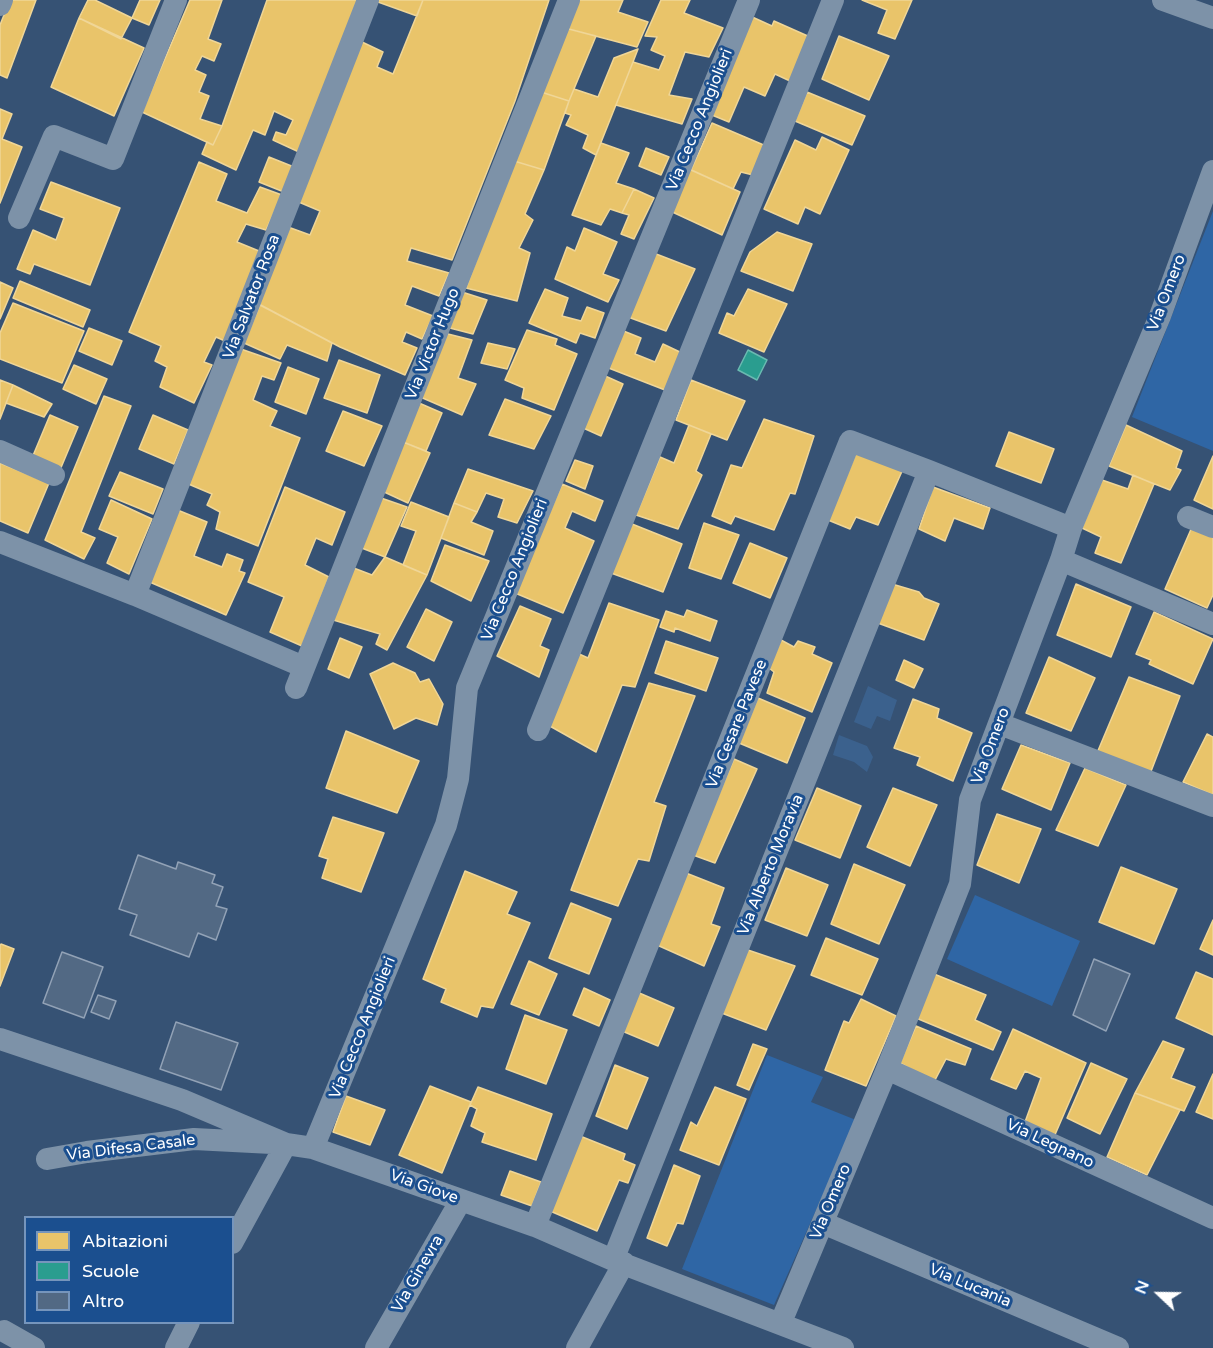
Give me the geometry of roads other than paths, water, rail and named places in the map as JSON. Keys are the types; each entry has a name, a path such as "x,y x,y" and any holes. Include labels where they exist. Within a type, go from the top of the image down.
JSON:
{"street":[{"path":"0,5 2,0"},
{"path":"19,218 54,136 113,159 176,0"},
{"name":"Via Salvator Rosa","path":"135,595 368,0"},
{"name":"Via Victor Hugo","path":"135,595 300,677 569,0"},
{"name":"Via Cecco Angiolieri","path":"313,1148 446,825 458,779 467,688 749,0"},
{"path":"538,730 833,0"},
{"path":"1163,0 1213,18"},
{"name":"Via Omero","path":"781,1322 887,1069 960,884 970,800 1071,528 1160,316 1213,171"},
{"name":"Via Cesare Pavese","path":"535,1226 850,441 1071,528"},
{"path":"0,451 54,475"},
{"name":"Via Alberto Moravia","path":"577,1348 619,1261 929,471"},
{"path":"1188,517 1213,527"},
{"path":"0,542 135,595"},
{"path":"1061,560 1213,624"},
{"path":"1000,724 1213,806"},
{"name":"Via Giove","path":"0,1039 182,1100 286,1144 313,1148 535,1226 619,1261 781,1322 803,1341 843,1348"},
{"name":"Via Legnano","path":"887,1069 1213,1218"},
{"name":"Via Difesa Casale","path":"47,1159 194,1139 286,1144"},
{"path":"234,1239 286,1144"},
{"name":"Via Ginevra","path":"376,1348 460,1200"},
{"name":"Via Lucania","path":"822,1223 1118,1348"},
{"path":"176,1348 188,1324"},
{"path":"4,1331 34,1348"}]}
